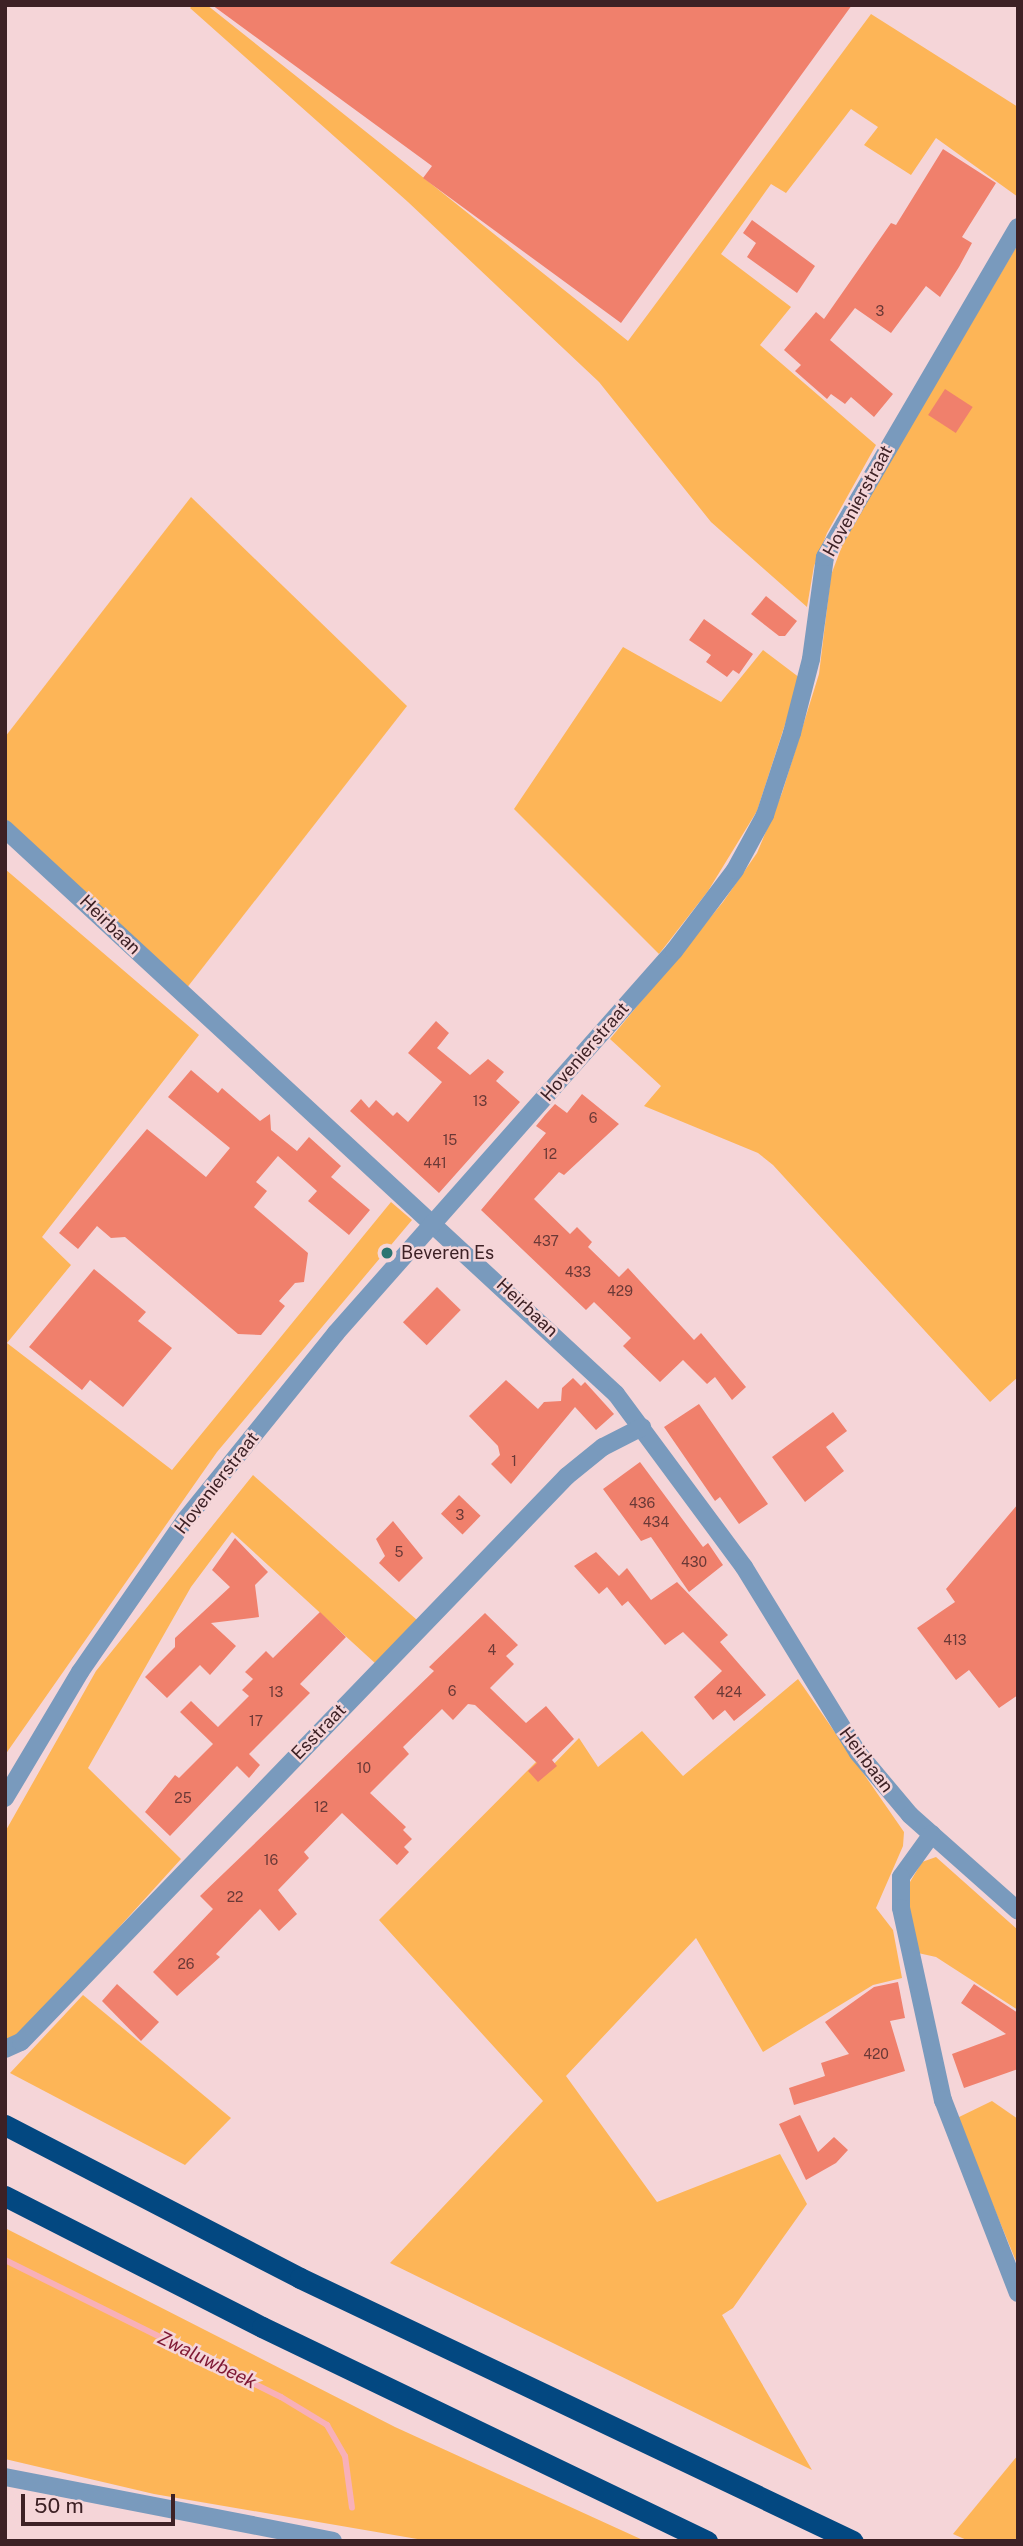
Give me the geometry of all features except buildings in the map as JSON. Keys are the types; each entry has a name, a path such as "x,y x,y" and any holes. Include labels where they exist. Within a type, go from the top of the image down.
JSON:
{"highway":[{"path":"5,2125 300,2278 853,2541"},
{"path":"5,2196 262,2327 707,2541"}],"street":[{"name":"Hovenierstraat","path":"5,1798 80,1672 186,1519 336,1334 674,951 735,870 765,815 792,733 811,659 825,557 1018,227"},
{"name":"Heirbaan","path":"5,829 572,1350 642,1427 744,1567 858,1753 932,1834 1018,1911"},
{"name":"Esstraat","path":"5,2049 22,2042 567,1476 603,1447 642,1427"},
{"path":"932,1834 901,1877 901,1908 943,2100 1017,2290"},
{"path":"5,2477 333,2541"}],"shaded area":[{"path":"193,5 207,5 628,341 871,14 1018,107 1018,197 936,138 911,175 864,145 878,127 851,109 786,193 771,184 721,254 791,307 760,345 876,445 827,533 814,566 807,607 711,522 599,382 408,202 190,8"},
{"path":"1018,244 1018,1377 990,1402 773,1165 758,1153 644,1106 661,1086 610,1039 723,902 757,853 782,793 819,674 831,575 845,538"},
{"path":"191,497 407,706 186,989 5,824 5,737"},
{"path":"623,647 721,702 763,650 800,678 757,811 708,891 659,954 514,809"},
{"path":"5,869 199,1035 42,1237 71,1265 7,1343 172,1470 391,1202 412,1220 217,1452 5,1755"},
{"path":"253,1475 417,1620 376,1664 232,1532 191,1587 88,1768 181,1859 15,2042 5,2043 5,1832 96,1671"},
{"path":"798,1679 904,1832 903,1846 876,1908 893,1930 902,1978 873,1985 763,2052 696,1938 566,2076 657,2202 780,2154 807,2204 733,2308 722,2315 812,2470 390,2263 543,2101 379,1920 539,1759 550,1768 579,1738 598,1767 642,1731 683,1776"},
{"path":"936,1857 1018,1930 1018,2010 936,1957 918,1953 910,1916 910,1882 922,1862"},
{"path":"83,1995 231,2118 185,2165 10,2073"},
{"path":"992,2101 1018,2119 1018,2266 957,2118"},
{"path":"5,2228 395,2427 645,2541 429,2541 154,2494 5,2459"},
{"path":"1018,2455 1018,2541 969,2541 953,2534"}],"waterway":[{"name":"Zwaluwbeek","path":"5,2260 281,2397 327,2425 345,2456 352,2508"}],"place":[{"name":"Beveren Es","path":"387,1253"}]}
